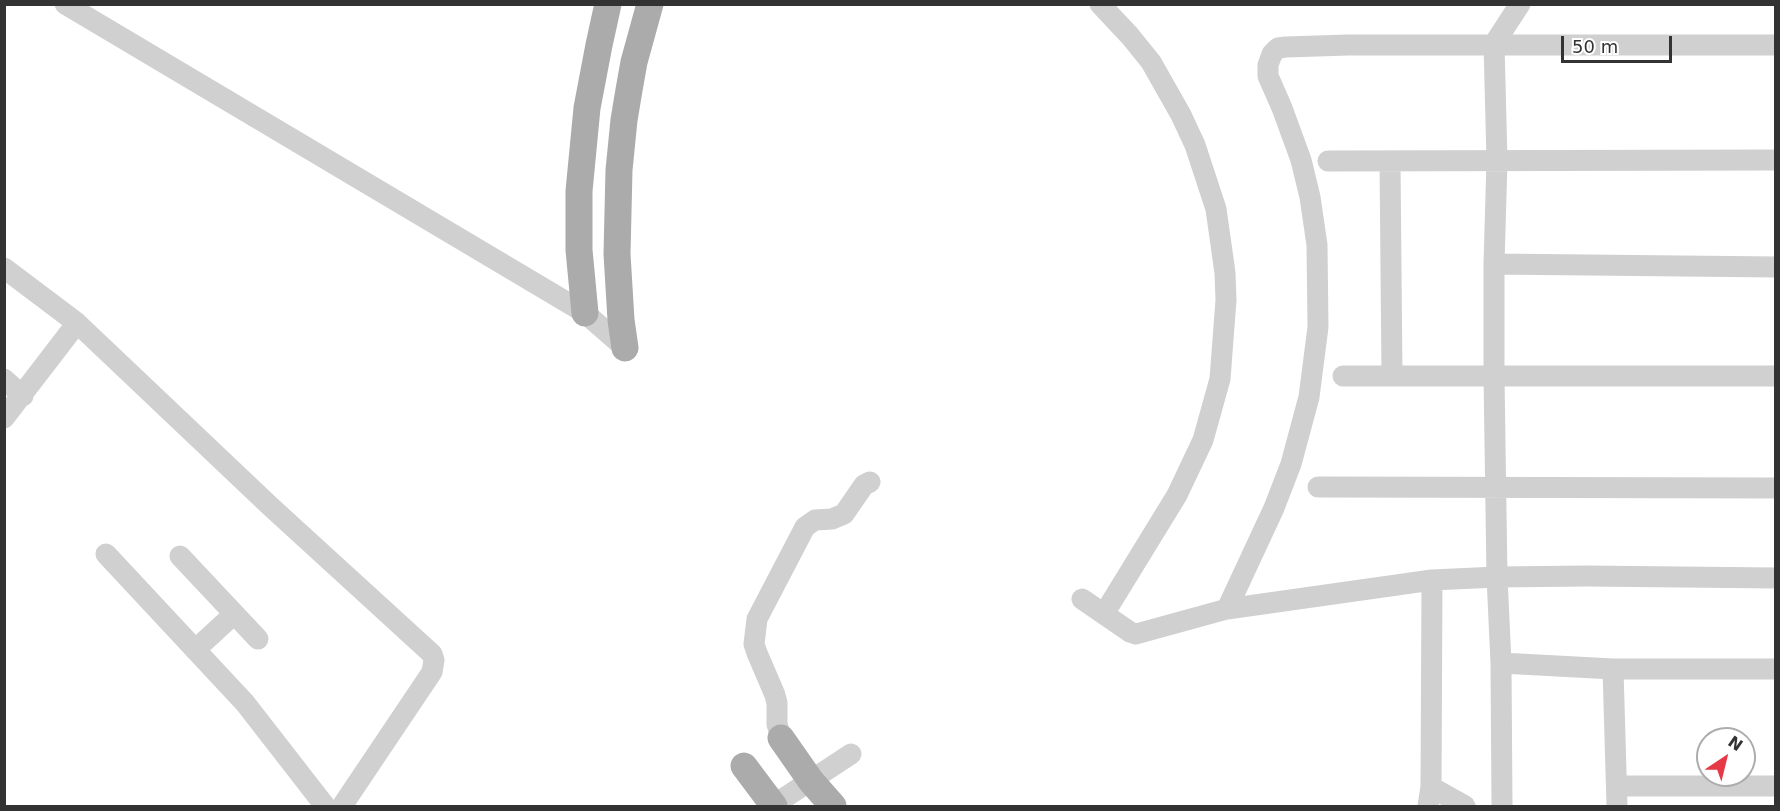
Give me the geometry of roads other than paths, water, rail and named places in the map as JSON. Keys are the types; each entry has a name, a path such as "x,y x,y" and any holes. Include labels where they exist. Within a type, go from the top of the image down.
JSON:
{"main road":[{"path":"585,313 578,222 581,171 587,108 608,4"},
{"path":"625,348 617,254 619,170 631,81 650,4"},
{"path":"781,738 811,781 833,807"},
{"path":"744,766 773,806"}],"street":[{"path":"65,4 585,313 625,348"},
{"path":"1100,4 1151,62 1196,145 1215,209 1225,273 1226,300 1220,379 1203,440 1177,495 1104,614"},
{"path":"1502,807 1494,376 1497,161 1494,44 1520,4"},
{"path":"1227,609 1274,508 1291,464 1309,397 1318,327 1317,245 1310,197 1282,108 1268,76 1268,65 1272,54 1278,48 1286,47 1494,44 1776,45"},
{"path":"1328,161 1776,160"},
{"path":"1390,161 1392,376"},
{"path":"1494,264 1776,267"},
{"path":"4,268 77,323 270,506 432,654 434,660 432,672 342,807"},
{"path":"4,418 77,323"},
{"path":"1343,376 1776,376"},
{"path":"4,379 23,396"},
{"path":"781,738 773,688 754,644 757,619 805,527 815,520 832,519 844,514 864,485 870,482"},
{"path":"1318,487 1776,488"},
{"path":"106,554 255,716 325,807"},
{"path":"180,556 258,639"},
{"path":"1082,599 1136,634 1227,609 1432,580 1497,576 1776,578"},
{"path":"1432,580 1429,797 1465,807"},
{"path":"195,650 234,615"},
{"path":"1501,663 1613,669 1776,669"},
{"path":"1613,669 1617,796 1776,786"},
{"path":"773,806 851,754"}]}
